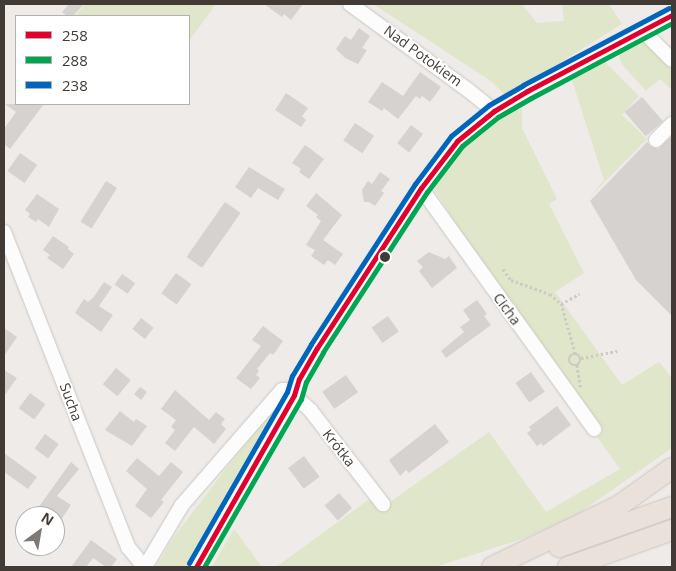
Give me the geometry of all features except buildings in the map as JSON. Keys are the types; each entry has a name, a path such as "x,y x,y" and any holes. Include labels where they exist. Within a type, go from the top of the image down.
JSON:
{"highway":[{"path":"492,567 620,505 672,468"},
{"path":"497,567 672,507"},
{"path":"568,567 672,530"}],"street":[{"name":"Nad Potokiem","path":"350,4 494,111"},
{"path":"196,567 294,395 299,379 317,348 421,188 457,141 494,111 527,91 672,16"},
{"path":"642,30 672,60"},
{"path":"656,140 672,124"},
{"name":"Cicha","path":"421,188 594,429"},
{"name":"Sucha","path":"4,232 128,547 145,567 182,505 282,390 288,390 294,395"},
{"name":"Krótka","path":"294,395 311,411 382,504"}],"path":[{"path":"503,269 511,280 550,294 561,304 574,354 581,358 617,351"},
{"path":"561,304 579,294"},
{"path":"574,354 570,358 572,364 579,364 581,358"}],"green space":[{"path":"85,4 216,4 190,40 190,15 76,15"},
{"path":"373,4 522,4 537,23 564,21 562,4 609,4 622,24 506,96 491,81"},
{"path":"640,40 653,48 672,67 672,90 660,79 646,91 621,63 618,51"},
{"path":"603,60 639,96 622,115 647,139 589,198 604,180 572,80 574,76"},
{"path":"522,109 522,128 557,199 549,204 584,273 555,292 622,385 659,362 672,378 672,448 575,516 525,538 435,567 276,567 371,498 380,509 489,432 546,512 620,469 597,437 603,432 589,409 475,254 433,187 444,167 486,125 505,111"},
{"path":"283,395 281,403 190,567 156,567 176,534"},
{"path":"234,529 262,567 212,567"}],"transit line":[{"name":"238","path":"189,563 287,392 292,376 311,344 415,184 451,136 489,105 523,85 669,8"},
{"name":"258","path":"196,567 294,395 299,379 317,348 421,188 457,141 494,111 527,91 672,15"},
{"name":"288","path":"204,567 301,399 306,382 323,352 427,192 462,146 498,117 672,23"}]}
